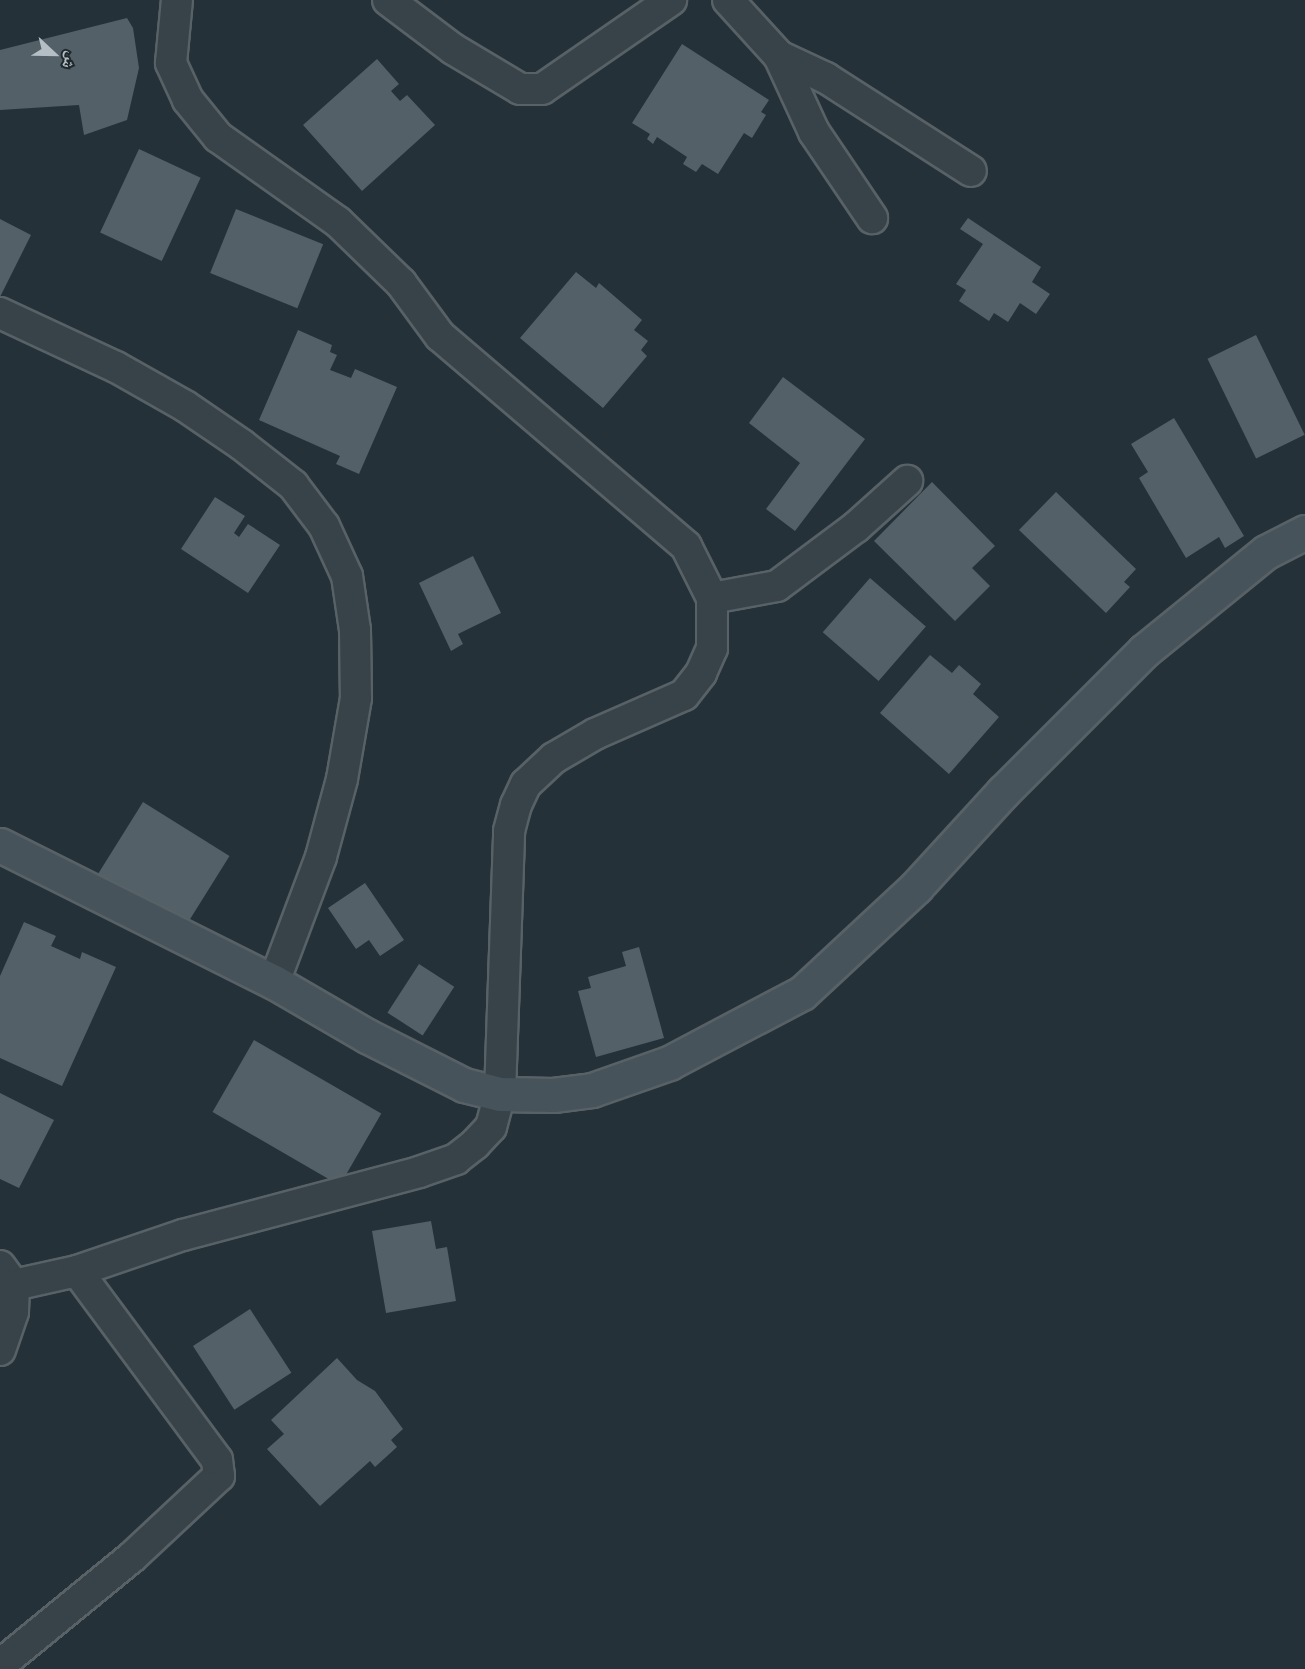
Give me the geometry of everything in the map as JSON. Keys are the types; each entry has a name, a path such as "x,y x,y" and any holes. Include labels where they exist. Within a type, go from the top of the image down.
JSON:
{"street":[{"path":"0,1350 13,1312 7,1275 76,1271 183,1235 456,1160 491,1127 500,1094 509,831 516,805 526,784 554,758 595,734 684,694 701,673 711,648 712,598 686,546 440,336 401,283 368,249 316,206 218,137 188,100 171,63 177,0"},
{"path":"388,0 453,50 520,89 542,89 671,0"},
{"path":"728,0 778,56 814,132 872,218"},
{"path":"778,56 826,78 971,171"},
{"path":"0,313 116,367 185,406 242,445 293,485 324,526 347,576 355,630 356,698 344,768 321,857 274,982"},
{"path":"712,598 777,586 856,527 907,481"},
{"path":"0,845 274,982 428,1068 464,1085 500,1094 553,1095 592,1089 669,1063 802,993 908,895 1003,792 1144,651 1266,552 1305,532"},
{"path":"0,1665 132,1557 219,1476 217,1460 76,1271"}],"building":[{"path":"127,18 133,28 139,68 127,120 84,135 79,105 0,110 0,50"},
{"path":"682,44 769,100 761,112 766,115 752,138 744,133 718,174 702,164 696,172 683,164 687,157 657,137 653,144 647,139 650,134 632,123"},
{"path":"377,59 399,84 391,91 400,101 407,95 435,125 362,191 303,125"},
{"path":"139,149 201,178 162,261 100,232"},
{"path":"236,209 323,244 297,308 210,273"},
{"path":"968,218 1041,267 1032,282 1050,294 1036,314 1020,303 1008,322 994,313 989,321 959,301 966,290 956,284 983,244 960,229"},
{"path":"0,219 31,235 0,297"},
{"path":"576,272 596,288 599,283 642,320 634,330 648,341 641,350 647,356 603,408 520,338"},
{"path":"298,330 332,345 330,352 337,355 330,370 351,378 355,369 397,387 359,474 336,464 340,456 259,420"},
{"path":"1256,335 1305,435 1256,458 1207,359"},
{"path":"783,377 865,439 795,531 766,509 800,463 749,423"},
{"path":"1174,418 1244,536 1225,548 1219,537 1186,558 1139,478 1148,472 1131,444"},
{"path":"932,482 995,546 972,568 990,586 955,621 874,541"},
{"path":"1056,492 1136,569 1124,582 1130,587 1106,613 1019,530"},
{"path":"215,497 245,516 234,533 239,537 248,524 280,545 248,593 181,549"},
{"path":"473,556 501,613 458,634 463,644 451,651 419,583"},
{"path":"870,578 926,627 879,681 823,632"},
{"path":"930,655 952,673 959,665 981,684 973,694 999,717 949,774 880,713"},
{"path":"143,802 230,856 183,930 97,876"},
{"path":"365,883 404,940 380,956 369,940 356,949 328,908"},
{"path":"24,922 56,936 51,946 80,959 82,952 116,967 62,1086 0,1058 0,976"},
{"path":"639,947 664,1038 596,1057 578,991 591,988 588,977 626,966 622,952"},
{"path":"419,964 454,987 423,1036 387,1013"},
{"path":"254,1040 381,1114 340,1185 212,1112"},
{"path":"0,1093 54,1120 19,1188 0,1179"},
{"path":"431,1221 436,1249 447,1247 456,1301 386,1313 372,1231"},
{"path":"250,1309 291,1373 234,1410 193,1346"},
{"path":"337,1358 357,1380 375,1391 403,1429 391,1440 397,1447 375,1467 370,1461 320,1506 267,1449 284,1434 271,1420"}]}
